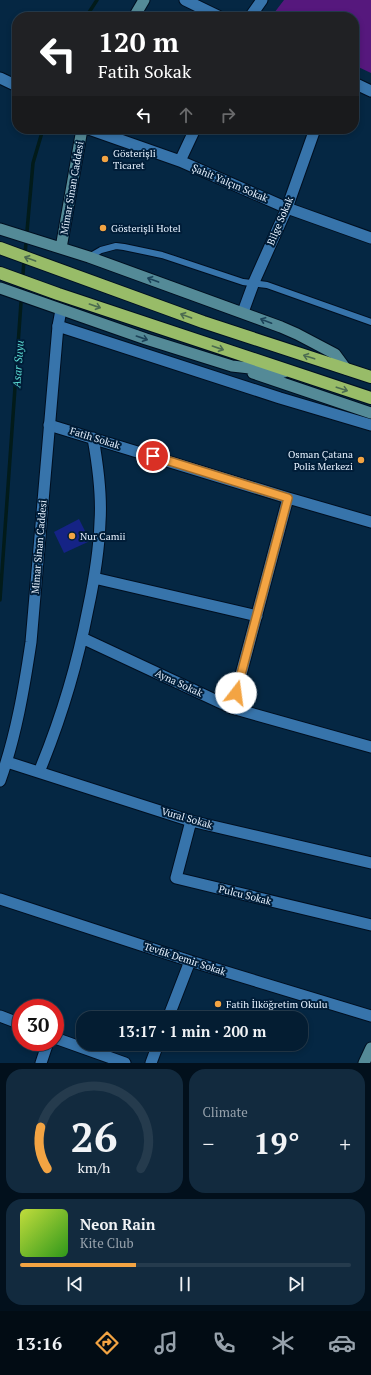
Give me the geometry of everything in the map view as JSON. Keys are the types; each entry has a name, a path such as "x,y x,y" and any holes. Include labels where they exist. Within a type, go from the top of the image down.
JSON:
{"highway":[{"path":"0,248 203,322 346,369 370,375"},
{"path":"0,273 294,374 371,398"}],"main road":[{"path":"137,12 144,0"},
{"name":"Mimar Sinan Caddesi","path":"61,248 81,134"},
{"path":"0,229 89,257 282,327 335,354 346,369"},
{"path":"0,288 146,339 371,413"},
{"path":"228,365 294,374"},
{"path":"364,1063 371,1048"}],"street":[{"path":"186,0 210,12"},
{"path":"254,12 262,0"},
{"path":"0,78 12,84"},
{"path":"359,85 371,91"},
{"name":"Şahit Yalçın Sokak","path":"103,134 180,161 287,208 371,238"},
{"path":"180,161 193,134"},
{"name":"Bilge Sokak","path":"243,312 254,282 287,208 313,134"},
{"name":"Mimar Sinan Caddesi","path":"0,781 7,762 25,686 31,642 58,326 57,308"},
{"path":"58,326 280,398 371,425"},
{"path":"219,378 228,365"},
{"name":"Fatih Sokak","path":"49,424 288,498 371,522"},
{"path":"39,772 66,701 82,638 94,578 98,552 100,522 98,471 93,438"},
{"path":"232,708 288,498"},
{"path":"94,578 257,616"},
{"name":"Ayna Sokak","path":"82,638 232,708 371,748"},
{"name":"Vural Sokak","path":"7,762 191,821 371,863"},
{"name":"Pulcu Sokak","path":"191,821 176,878 371,925"},
{"name":"Tevfik Demir Sokak","path":"0,899 190,961 371,1016"},
{"path":"171,1011 190,961"},
{"path":"0,1016 12,1021"},
{"path":"64,1041 125,1063"},
{"path":"41,1063 45,1051"},
{"path":"151,1063 155,1051"}],"lane":[{"path":"89,257 100,250 124,247 162,255 243,282 254,282 267,285 371,322"}],"shaded area":[{"path":"284,0 371,0 371,73 359,67 359,12 275,12"}],"building":[{"name":"Nur Camii","path":"79,519 90,541 64,553 54,532"}],"waterway":[{"name":"Asar Suyu","path":"89,12 97,0"},
{"name":"Asar Suyu","path":"25,254 33,163 42,134"},
{"name":"Asar Suyu","path":"0,600 24,260"}],"place":[{"name":"Gösterişli Ticaret","path":"105,159"},
{"name":"Gösterişli Hotel","path":"103,228"},
{"name":"Osman Çatana Polis Merkezi","path":"361,460"},
{"name":"Nur Camii","path":"72,536"},
{"name":"Fatih İlköğretim Okulu","path":"218,1004"}],"route":[{"path":"153,456 288,498 236,693"}]}
